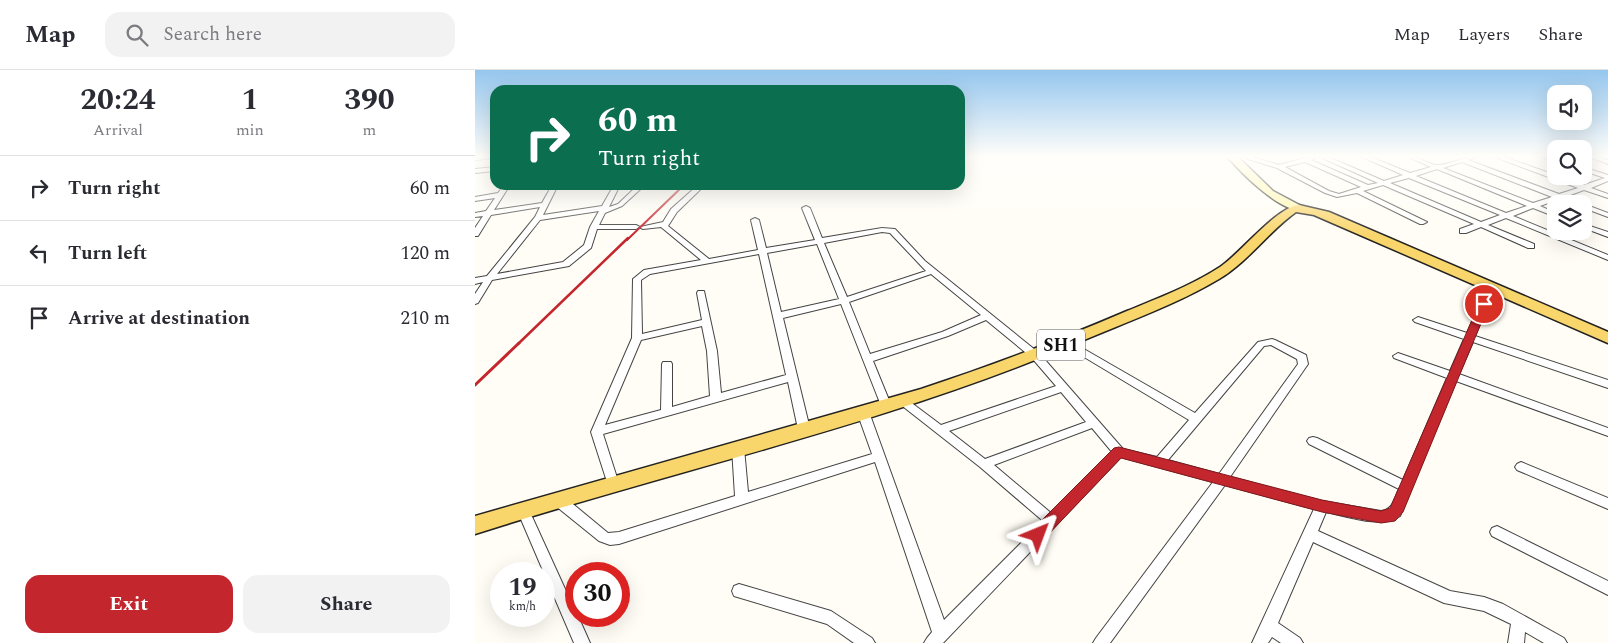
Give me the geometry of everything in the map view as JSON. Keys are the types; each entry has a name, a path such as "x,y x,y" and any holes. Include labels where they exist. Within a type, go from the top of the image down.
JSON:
{"main road":[{"path":"1259,183 1269,193 1301,208 1348,225 1608,338"},
{"name":"SH1","path":"475,525 557,499 893,403 1067,343 1187,291 1214,277 1257,243 1289,211 1301,208"}],"street":[{"path":"1310,183 1332,194 1346,195 1384,183 1531,246"},
{"path":"1356,183 1368,188"},
{"path":"1429,183 1608,258"},
{"path":"1476,183 1547,211"},
{"path":"1522,183 1554,195"},
{"path":"1569,183 1608,196"},
{"path":"1565,195 1597,183"},
{"path":"475,234 503,190"},
{"path":"475,301 489,279 538,218 542,205 552,190"},
{"path":"475,281 566,264 586,249 615,190"},
{"path":"538,218 605,210 620,205 636,190"},
{"path":"593,232 666,223 674,211 697,190"},
{"path":"1359,191 1423,222"},
{"path":"475,198 499,195"},
{"path":"1463,231 1547,201"},
{"path":"475,215 542,205"},
{"path":"806,208 867,359 893,403 940,430 984,464 1051,521"},
{"path":"1592,209 1608,215"},
{"path":"755,220 804,429"},
{"path":"666,223 708,262"},
{"path":"1592,229 1608,235"},
{"path":"613,484 597,432 637,338 637,279 639,276 647,272 882,230 891,230 933,271 1035,355 1119,452 1322,506 1381,517 1390,516 1395,512 1491,288"},
{"path":"777,316 843,301 933,271"},
{"path":"701,293 712,351 716,398"},
{"path":"867,359 945,334 987,316"},
{"path":"1418,320 1608,384"},
{"path":"637,338 706,322"},
{"path":"1101,643 1222,479 1303,364 1302,357 1279,344 1266,342 1261,344 1159,463"},
{"path":"1067,343 1196,419"},
{"path":"1398,356 1608,432"},
{"path":"667,364 667,412"},
{"path":"597,432 792,377"},
{"path":"940,430 1063,388"},
{"path":"863,412 879,456 937,638 1119,452"},
{"path":"984,464 1094,423"},
{"path":"1313,441 1406,487"},
{"path":"738,448 742,499"},
{"path":"557,499 604,537 610,539 619,538 879,456"},
{"path":"1521,467 1608,504"},
{"path":"1260,643 1322,506"},
{"path":"523,510 582,643"},
{"path":"1497,532 1608,588"},
{"path":"1310,534 1449,598 1484,604 1559,643"},
{"path":"739,591 831,618 867,643"},
{"path":"1516,643 1519,621"},
{"path":"1269,626 1295,643"}],"railway":[{"path":"627,240 679,190"},
{"path":"518,344 628,238"},
{"path":"475,385 519,343"}],"route":[{"path":"1038,535 1119,452 1322,506 1381,517 1390,516 1395,512 1484,304"}]}
